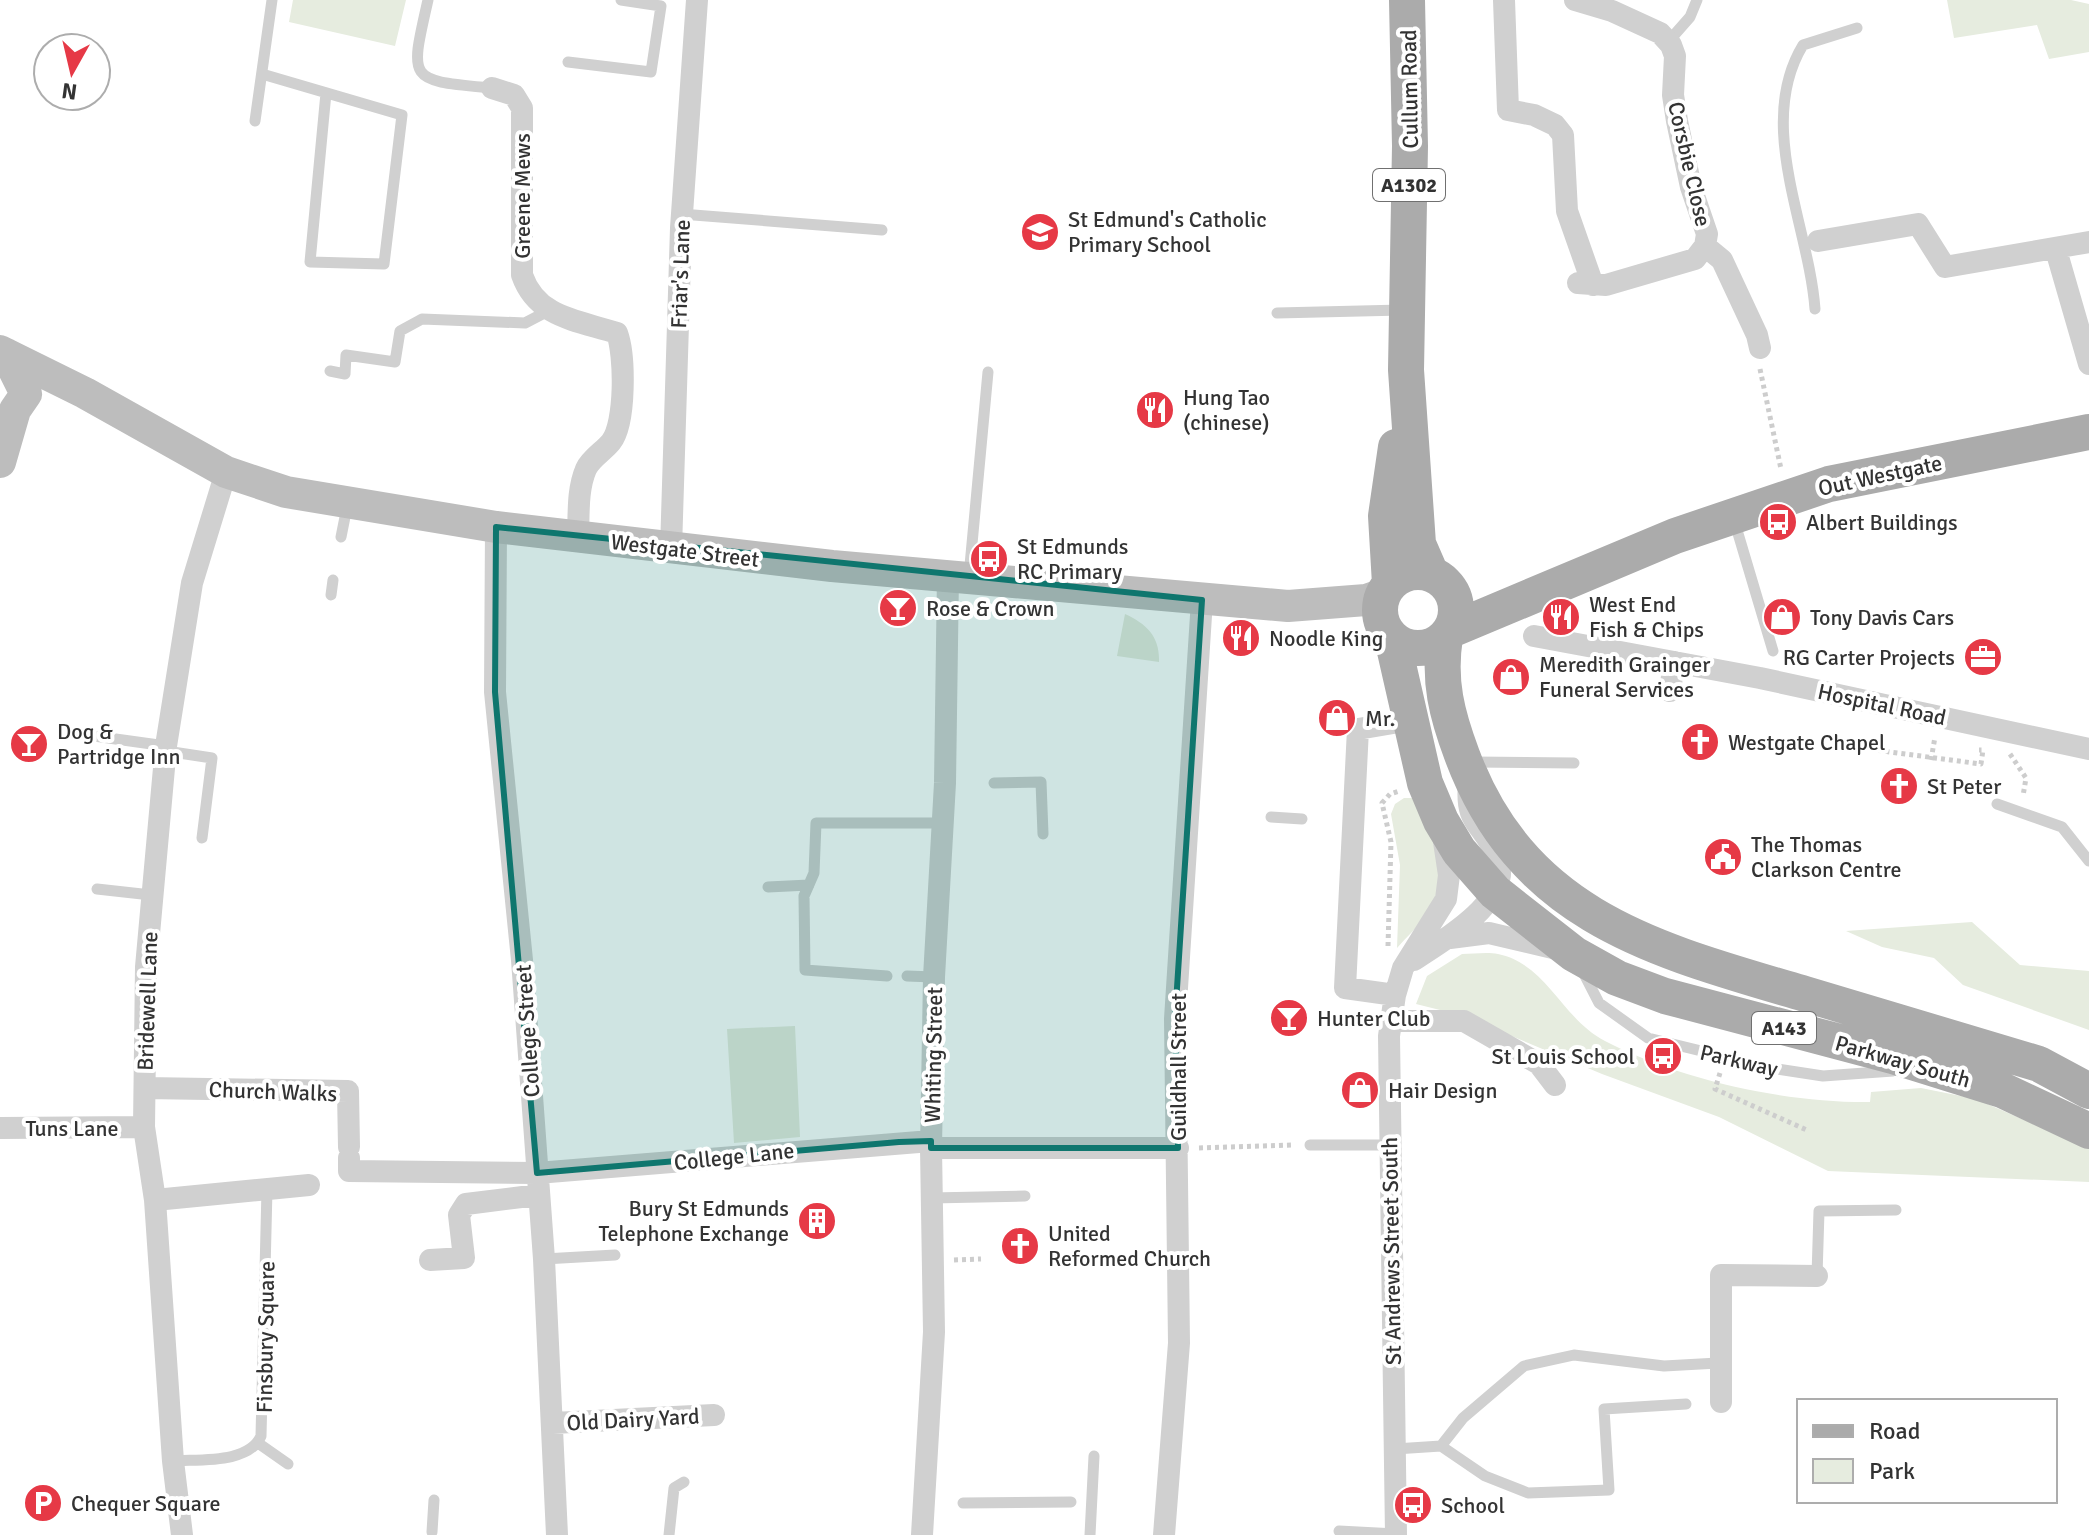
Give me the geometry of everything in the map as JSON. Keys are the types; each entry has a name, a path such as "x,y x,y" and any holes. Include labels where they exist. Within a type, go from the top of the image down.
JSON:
{"main road":[{"name":"Cullum Road","path":"1407,0 1410,146 1406,370 1418,544 1440,581"},
{"name":"Cullum Road","path":"1387,611 1386,516 1406,370"},
{"name":"Out Westgate","path":"1448,634 1675,536 1788,496 1829,484 2089,432"},
{"name":"Out Westgate","path":"1440,581 1481,592 1590,557 1675,536"},
{"path":"1440,581 1409,573 1387,611 1401,644 1424,648 1448,634"},
{"name":"A143","path":"1440,581 1457,609 1448,634"},
{"name":"Parkway South","path":"1387,611 1425,783 1441,821 1459,851 1495,892 1574,954 1617,978 1665,996 2002,1090 2089,1131"},
{"name":"Parkway South","path":"1448,634 1441,682 1468,768 1510,843 1547,883 1590,915 1674,955 2039,1064 2089,1091"}],"street":[{"name":"Friar's Lane","path":"671,549 681,214 697,0"},
{"name":"Corsbie Close","path":"1504,0 1508,110 1534,115 1555,125 1563,135 1567,211 1586,284 1642,277 1695,259 1705,246 1707,234 1691,187 1677,121 1673,95 1675,56 1668,42"},
{"path":"1575,0 1612,11 1660,33 1668,42"},
{"name":"Greene Mews","path":"492,88 514,95 522,108 522,275 529,295 548,311"},
{"path":"1812,246 1918,224 1945,267 2089,242"},
{"name":"Corsbie Close","path":"1705,246 1722,260 1760,348"},
{"path":"2056,250 2089,364"},
{"path":"548,311 617,333 623,350 619,427 612,441 587,466 581,484 578,537"},
{"path":"0,462 15,410 26,394 3,353"},
{"name":"Westgate Street","path":"3,353 85,393 226,472 286,492 496,527 671,549 1202,600 1387,611"},
{"name":"Westgate Street","path":"26,394 44,386 85,393"},
{"name":"Bridewell Lane","path":"182,1535 173,1461 155,1200 144,1127 151,895 166,748 192,583 226,472"},
{"name":"College Street","path":"496,527 495,692 522,960 544,1259 557,1535"},
{"name":"Whiting Street","path":"922,1535 931,1502 934,977 942,823 950,783 958,576"},
{"name":"Guildhall Street","path":"1164,1535 1179,1343 1175,1019 1202,600"},
{"name":"Hospital Road","path":"1534,636 1674,662 2089,749"},
{"path":"1670,691 1674,662"},
{"path":"1395,995 1345,988 1345,822 1358,729 1411,720"},
{"path":"1398,961 1445,939 1471,920 1495,892 1498,857 1469,813 1468,768"},
{"name":"St Andrews Street South","path":"1396,1534 1388,1145 1391,1021 1398,961 1446,899 1449,875 1441,821"},
{"path":"1445,939 1489,933 1574,954"},
{"path":"1391,1021 1464,1021 1539,1064 1555,1085"},
{"name":"Church Walks","path":"145,1088 348,1091 349,1171 537,1184"},
{"name":"Tuns Lane","path":"0,1128 144,1127"},
{"name":"College Lane","path":"537,1184 931,1145 1178,1148"},
{"path":"430,1260 464,1258 459,1215 466,1204 537,1184"},
{"path":"155,1200 309,1185"},
{"path":"1721,1402 1718,1363 1721,1275 1817,1276"},
{"name":"Old Dairy Yard","path":"553,1423 714,1415"}],"lane":[{"path":"255,121 272,0"},
{"path":"428,0 415,59 423,75 435,82 492,88"},
{"path":"568,62 651,72 661,6 621,0"},
{"path":"1668,42 1690,17 1697,0"},
{"path":"1815,309 1812,246 1785,166 1791,65 1803,45 1857,28"},
{"path":"262,74 402,115 384,264 310,262 326,93"},
{"path":"681,214 882,230"},
{"path":"1277,313 1407,310"},
{"path":"330,371 345,374 346,355 395,362 400,331 422,319 525,323 548,311"},
{"path":"958,576 988,372"},
{"path":"341,537 347,502"},
{"path":"1732,516 1773,651"},
{"path":"331,595 333,580"},
{"path":"94,736 212,758 202,838"},
{"path":"1468,768 1574,763"},
{"path":"994,783 1041,782 1043,834"},
{"path":"1997,804 2062,827 2089,861"},
{"path":"1271,817 1302,819"},
{"path":"887,976 805,970 804,896 814,873 816,823 942,823"},
{"path":"768,887 809,885"},
{"path":"97,889 151,895"},
{"name":"Parkway","path":"1574,954 1599,1003 1648,1038 1725,1058 1823,1076 1865,1071 1946,1073"},
{"path":"907,976 934,977"},
{"path":"1310,1145 1388,1145"},
{"name":"Finsbury Square","path":"173,1461 243,1454 258,1443 263,1425 267,1189"},
{"path":"931,1198 1025,1196"},
{"path":"1817,1276 1819,1211 1896,1210"},
{"path":"544,1259 615,1255"},
{"path":"1441,1446 1463,1418 1524,1366 1574,1355 1664,1366 1718,1363"},
{"path":"1395,1449 1441,1446 1485,1476 1528,1493 1609,1490 1604,1409 1686,1404"},
{"path":"258,1443 288,1464"},
{"path":"1090,1535 1094,1456"},
{"path":"669,1535 671,1495 674,1488 684,1482"},
{"path":"432,1532 434,1500"},
{"path":"963,1503 1071,1502"},
{"path":"1339,1531 1396,1534"}],"path":[{"path":"1760,348 1758,363 1788,496"},
{"path":"1932,758 1934,740 1946,743"},
{"path":"1822,743 1909,757 1909,752 1981,764 1983,750 1971,748"},
{"path":"1382,803 1391,842 1387,945 1398,961"},
{"path":"1725,1058 1715,1089 1809,1131"},
{"path":"1178,1148 1310,1145"}],"highlighted area":[{"path":"496,527 1202,600 1175,1019 1178,1148 931,1148 931,1141 899,1142 537,1173 495,692"}],"green space":[{"path":"293,0 406,0 395,46 289,22"},
{"path":"1947,0 2071,0 2089,4 2089,52 2049,59 2037,25 1954,38"},
{"path":"1125,614 1151,632 1157,645 1159,662 1117,656"},
{"path":"1404,798 1412,798 1433,841 1439,886 1427,916 1397,948 1400,865 1391,814 1395,804"},
{"path":"1972,922 2020,965 2089,971 2089,1030 1963,985 1934,958 1882,947 1846,931"},
{"path":"1494,953 1515,960 1542,980 1577,1020 1605,1041 1634,1055 1700,1078 1769,1093 1838,1101 1870,1102 1871,1092 1921,1088 1976,1099 2089,1148 2089,1182 1828,1171 1719,1117 1602,1074 1464,1016 1416,1004 1427,976 1462,954"},
{"path":"795,1026 800,1137 734,1143 727,1029"}],"place":[{"name":"St Edmund's Catholic Primary School","path":"1040,232"},
{"name":"Hung Tao (chinese)","path":"1155,410"},
{"name":"Albert Buildings","path":"1778,522"},
{"name":"St Edmunds RC Primary","path":"989,559"},
{"name":"Rose & Crown","path":"898,608"},
{"name":"West End Fish & Chips","path":"1561,617"},
{"name":"Tony Davis Cars","path":"1782,617"},
{"name":"Noodle King","path":"1241,638"},
{"name":"RG Carter Projects","path":"1983,657"},
{"name":"Meredith Grainger Funeral Services","path":"1511,677"},
{"name":"Mr.","path":"1337,718"},
{"name":"Westgate Chapel","path":"1700,742"},
{"name":"Dog & Partridge Inn","path":"29,744"},
{"name":"St Peter","path":"1899,786"},
{"name":"The Thomas Clarkson Centre","path":"1723,857"},
{"name":"Hunter Club","path":"1289,1018"},
{"name":"St Louis School","path":"1663,1056"},
{"name":"Hair Design","path":"1360,1090"},
{"name":"Bury St Edmunds Telephone Exchange","path":"817,1221"},
{"name":"United Reformed Church","path":"1020,1246"},
{"name":"Chequer Square","path":"43,1503"},
{"name":"School","path":"1413,1505"}]}
